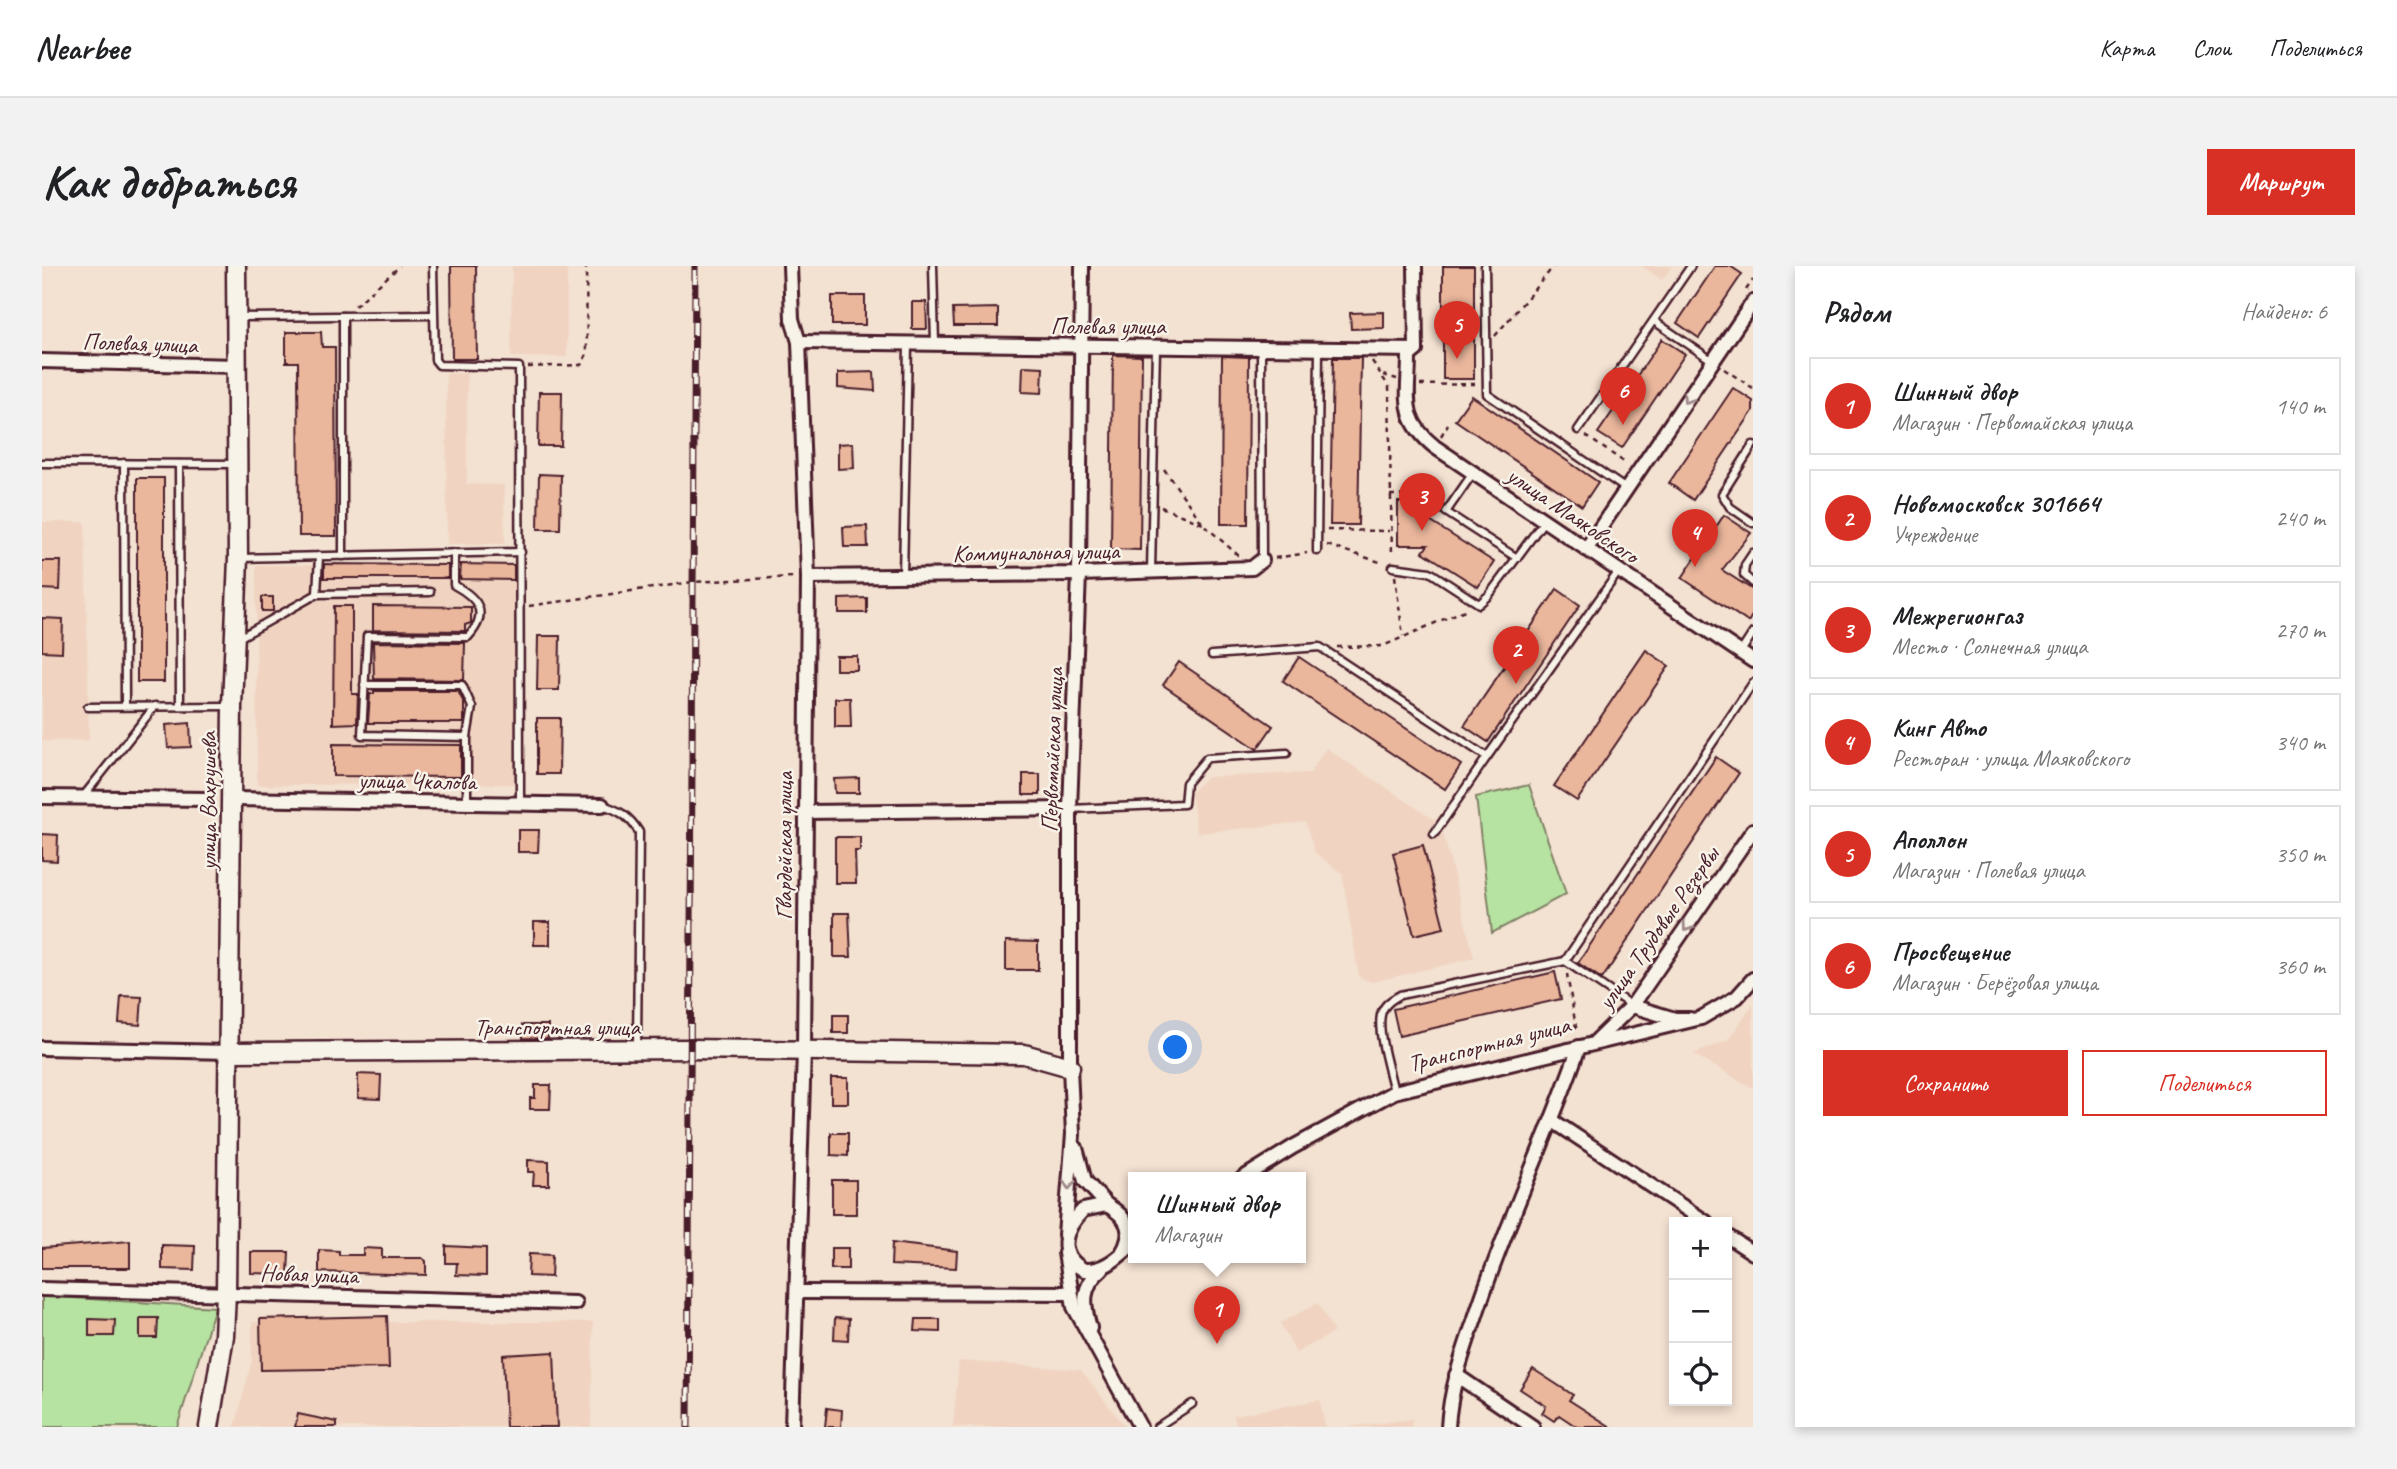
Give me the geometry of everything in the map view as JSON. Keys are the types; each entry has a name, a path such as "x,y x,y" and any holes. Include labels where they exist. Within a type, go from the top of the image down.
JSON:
{"main road":[{"name":"улица Вахрушева","path":"209,1427 224,1336 226,1293 231,1052 232,705 238,558 236,266"},
{"name":"Транспортная улица","path":"231,1052 804,1051 1024,1054 1070,1066"}],"street":[{"name":"Гвардейская улица","path":"790,266 792,319 799,342 807,577 804,1051 792,1427"},
{"name":"Первомайская улица","path":"1065,1235 1073,1134 1070,1066 1070,809 1079,574 1083,266"},
{"name":"улица Маяковского","path":"1415,266 1416,350 1409,356 1409,417 1414,427 1435,447 1753,661"},
{"path":"1586,549 1753,302"},
{"name":"Полевая улица","path":"799,342 908,346 1416,350"},
{"name":"Полевая улица","path":"42,361 236,366"},
{"name":"Коммунальная улица","path":"807,577 1079,574 1257,564"},
{"path":"42,797 206,799"},
{"name":"улица Чкалова","path":"233,799 602,805"},
{"path":"805,812 1070,809"},
{"name":"улица Трудовые Резервы","path":"1586,1045 1632,1006 1753,830"},
{"name":"Транспортная улица","path":"1253,1172 1334,1123 1394,1093 1701,1018 1737,997 1753,979"},
{"path":"1632,1006 1675,1019 1701,1018"},
{"path":"1448,1427 1456,1375 1500,1240 1586,1045"},
{"name":"Транспортная улица","path":"42,1048 231,1052"},
{"path":"1553,1121 1698,1217"},
{"path":"1073,1134 1085,1181 1107,1205 1127,1214 1128,1232"},
{"path":"1107,1205 1083,1210 1065,1235 1070,1293 1083,1326 1140,1427"},
{"path":"1732,1239 1753,1254"},
{"path":"1122,1254 1128,1243"},
{"path":"1101,1354 1090,1327 1084,1299 1093,1277 1128,1249"},
{"path":"1065,1253 1072,1264 1084,1270 1107,1265"},
{"name":"Новая улица","path":"42,1289 575,1303"},
{"path":"798,1292 1070,1293"},
{"path":"1456,1375 1533,1427"}],"lane":[{"path":"433,266 435,360 439,365 507,365 519,368 520,804"},
{"path":"933,266 935,346"},
{"path":"1485,266 1487,394 1626,489"},
{"path":"1578,430 1692,266"},
{"path":"343,316 343,556"},
{"path":"236,317 433,316"},
{"path":"1654,321 1713,361"},
{"path":"903,575 908,346"},
{"path":"1151,571 1150,502 1156,348"},
{"path":"1257,564 1261,349"},
{"path":"1317,551 1319,349"},
{"path":"1753,445 1722,494 1730,507 1753,523"},
{"path":"42,463 237,464"},
{"path":"124,463 125,706"},
{"path":"179,464 180,706"},
{"path":"1474,473 1446,512 1517,558"},
{"path":"1393,566 1430,572 1479,604 1489,595 1544,521"},
{"path":"238,558 521,552"},
{"path":"454,553 454,585 472,595 480,609 478,626 468,637 367,636 362,735 467,737"},
{"path":"1753,554 1743,570 1744,575 1753,583"},
{"path":"317,594 319,556"},
{"path":"1434,834 1619,571"},
{"path":"235,640 317,594 430,592"},
{"path":"1740,653 1753,633"},
{"path":"1212,655 1320,647 1487,757"},
{"path":"1394,1093 1381,1028 1381,1013 1388,1002 1400,995 1565,961 1753,683"},
{"path":"364,685 462,685 472,707 467,737 467,803"},
{"path":"88,707 232,705"},
{"path":"82,798 155,706"},
{"path":"1070,809 1184,804 1186,783 1207,758 1287,753"},
{"path":"602,805 618,810 631,820 639,832 637,1051"},
{"path":"1565,961 1632,1006"},
{"path":"1157,1427 1192,1404"}],"path":[{"path":"343,316 400,266"},
{"path":"519,368 581,365 587,354 586,266"},
{"path":"1486,346 1554,266"},
{"path":"1364,350 1389,387 1389,531 1403,636"},
{"path":"1713,361 1753,388"},
{"path":"1381,374 1428,386 1487,384"},
{"path":"1578,430 1627,464"},
{"path":"1152,450 1203,524"},
{"path":"1390,495 1457,496"},
{"path":"1150,502 1203,524 1257,564 1317,551"},
{"path":"1317,530 1389,531"},
{"path":"1317,542 1393,566"},
{"path":"520,607 693,582 807,577"},
{"path":"1320,647 1383,646 1479,604"},
{"path":"1565,961 1586,1045"}],"shaded area":[{"path":"512,266 567,266 567,357 511,357"},
{"path":"1642,266 1672,266 1662,280"},
{"path":"446,373 467,373 467,484 504,485 505,544 447,544"},
{"path":"42,522 85,522 89,740 42,741"},
{"path":"256,565 516,565 516,784 257,785"},
{"path":"1326,748 1441,824 1474,958 1372,982 1359,977 1342,873 1315,853 1305,822 1197,833 1191,792 1207,777 1310,773"},
{"path":"1753,1005 1753,1088 1693,1054 1728,1040"},
{"path":"1318,1303 1334,1332 1296,1353 1280,1323"},
{"path":"252,1322 593,1322 591,1427 235,1427 252,1360"},
{"path":"959,1361 1081,1370 1125,1427 953,1427"},
{"path":"1320,1400 1325,1427 1237,1427 1234,1415"},
{"path":"1412,1419 1411,1427 1351,1427 1355,1426"}],"green space":[{"path":"1529,785 1566,894 1492,933 1476,797"},
{"path":"42,1296 215,1307 177,1427 42,1427"}],"building":[{"path":"451,266 476,266 477,359 452,359"},
{"path":"1443,266 1474,266 1474,379 1443,379"},
{"path":"1715,266 1730,266 1742,274 1699,338 1677,323"},
{"path":"832,296 865,296 865,325 832,325"},
{"path":"912,302 926,302 927,329 912,329"},
{"path":"998,308 998,326 954,326 953,309"},
{"path":"1384,312 1384,328 1351,329 1350,313"},
{"path":"286,332 321,332 322,347 335,347 336,536 299,536 298,362 286,362"},
{"path":"1662,339 1685,354 1622,448 1598,433"},
{"path":"1113,355 1142,356 1140,550 1111,549"},
{"path":"1222,356 1249,357 1248,524 1221,524"},
{"path":"1333,358 1361,358 1358,525 1330,525"},
{"path":"1023,366 1043,367 1042,393 1022,392"},
{"path":"874,372 875,391 838,388 838,373"},
{"path":"1733,388 1753,401 1753,411 1693,500 1669,483"},
{"path":"539,392 562,392 561,446 538,446"},
{"path":"1472,396 1598,482 1582,506 1455,420"},
{"path":"853,443 854,468 838,469 838,444"},
{"path":"539,474 561,475 560,529 538,529"},
{"path":"137,478 164,478 164,682 137,682"},
{"path":"1398,502 1425,502 1425,518 1494,562 1478,587 1423,552 1428,545 1398,545"},
{"path":"1724,515 1751,533 1722,570 1753,590 1753,614 1748,622 1682,578"},
{"path":"867,526 868,547 844,547 843,527"},
{"path":"42,561 61,561 60,590 42,589"},
{"path":"324,564 448,565 448,578 324,578"},
{"path":"461,564 514,565 514,580 460,579"},
{"path":"1557,589 1580,605 1488,742 1464,726"},
{"path":"262,597 273,597 273,611 262,611"},
{"path":"867,598 867,613 839,613 839,599"},
{"path":"334,606 352,606 352,694 358,694 357,723 333,724"},
{"path":"373,606 471,607 471,623 465,625 465,631 373,630"},
{"path":"42,618 63,619 62,652 42,651"},
{"path":"538,636 560,636 559,690 537,690"},
{"path":"373,642 465,643 464,680 374,679"},
{"path":"1646,650 1669,666 1577,801 1554,786"},
{"path":"836,656 857,656 857,670 836,670"},
{"path":"1299,657 1461,765 1445,789 1283,681"},
{"path":"1179,662 1273,726 1257,749 1163,685"},
{"path":"374,691 458,691 464,703 464,723 368,723 370,694 374,694"},
{"path":"835,698 850,698 851,727 835,727"},
{"path":"537,718 560,718 559,774 537,774"},
{"path":"190,723 191,747 168,748 166,725"},
{"path":"333,744 461,745 461,777 333,776"},
{"path":"1716,757 1739,773 1602,979 1578,963"},
{"path":"1023,774 1040,774 1040,795 1023,795"},
{"path":"859,778 859,793 835,793 834,779"},
{"path":"518,830 539,830 538,852 518,852"},
{"path":"42,834 58,835 57,861 42,860"},
{"path":"835,837 860,837 860,851 855,851 856,883 835,883"},
{"path":"1423,845 1444,928 1414,935 1393,853"},
{"path":"834,913 849,913 851,957 834,957"},
{"path":"534,922 550,922 550,945 534,945"},
{"path":"1006,941 1038,942 1038,970 1006,970"},
{"path":"1555,972 1561,999 1399,1036 1393,1009"},
{"path":"121,996 142,997 140,1025 119,1023"},
{"path":"833,1015 848,1015 848,1033 833,1033"},
{"path":"522,1025 548,1025 548,1039 523,1038"},
{"path":"358,1074 381,1075 380,1099 358,1098"},
{"path":"831,1078 848,1078 848,1103 831,1103"},
{"path":"535,1085 551,1085 550,1109 530,1109 530,1098 535,1098"},
{"path":"831,1133 848,1133 848,1156 831,1155"},
{"path":"528,1160 549,1161 549,1185 533,1185 534,1172 528,1172"},
{"path":"832,1180 856,1180 856,1214 832,1214"},
{"path":"130,1241 130,1268 42,1268 42,1248"},
{"path":"892,1243 957,1251 956,1268 891,1265"},
{"path":"162,1245 195,1246 194,1270 162,1269"},
{"path":"446,1246 486,1248 486,1276 456,1275 457,1263 446,1263"},
{"path":"363,1248 382,1249 382,1258 422,1258 426,1261 426,1275 319,1272 319,1250 339,1251 339,1255 363,1255"},
{"path":"831,1248 848,1248 848,1269 831,1269"},
{"path":"251,1252 289,1252 288,1274 251,1273"},
{"path":"529,1254 552,1255 551,1277 528,1276"},
{"path":"387,1316 389,1368 261,1370 260,1319"},
{"path":"140,1318 158,1318 157,1338 140,1338"},
{"path":"835,1318 849,1319 848,1340 834,1339"},
{"path":"89,1319 115,1320 114,1336 89,1336"},
{"path":"916,1319 940,1319 940,1332 915,1331"},
{"path":"554,1352 557,1427 506,1427 503,1355"},
{"path":"1533,1369 1573,1395 1569,1400 1611,1427 1577,1427 1559,1415 1554,1421 1542,1413 1546,1406 1520,1389"},
{"path":"827,1408 842,1410 841,1427 825,1427"},
{"path":"298,1414 337,1422 337,1427 295,1427"}],"railway":[{"path":"688,1427 695,266"}],"place":[{"name":"Аполлон","path":"1457,359"},
{"name":"Просвещение","path":"1623,425"},
{"name":"Межрегионгаз","path":"1422,531"},
{"name":"Кинг Авто","path":"1695,567"},
{"name":"Новомосковск 301664","path":"1516,684"},
{"name":"Шинный двор","path":"1217,1344"}]}
